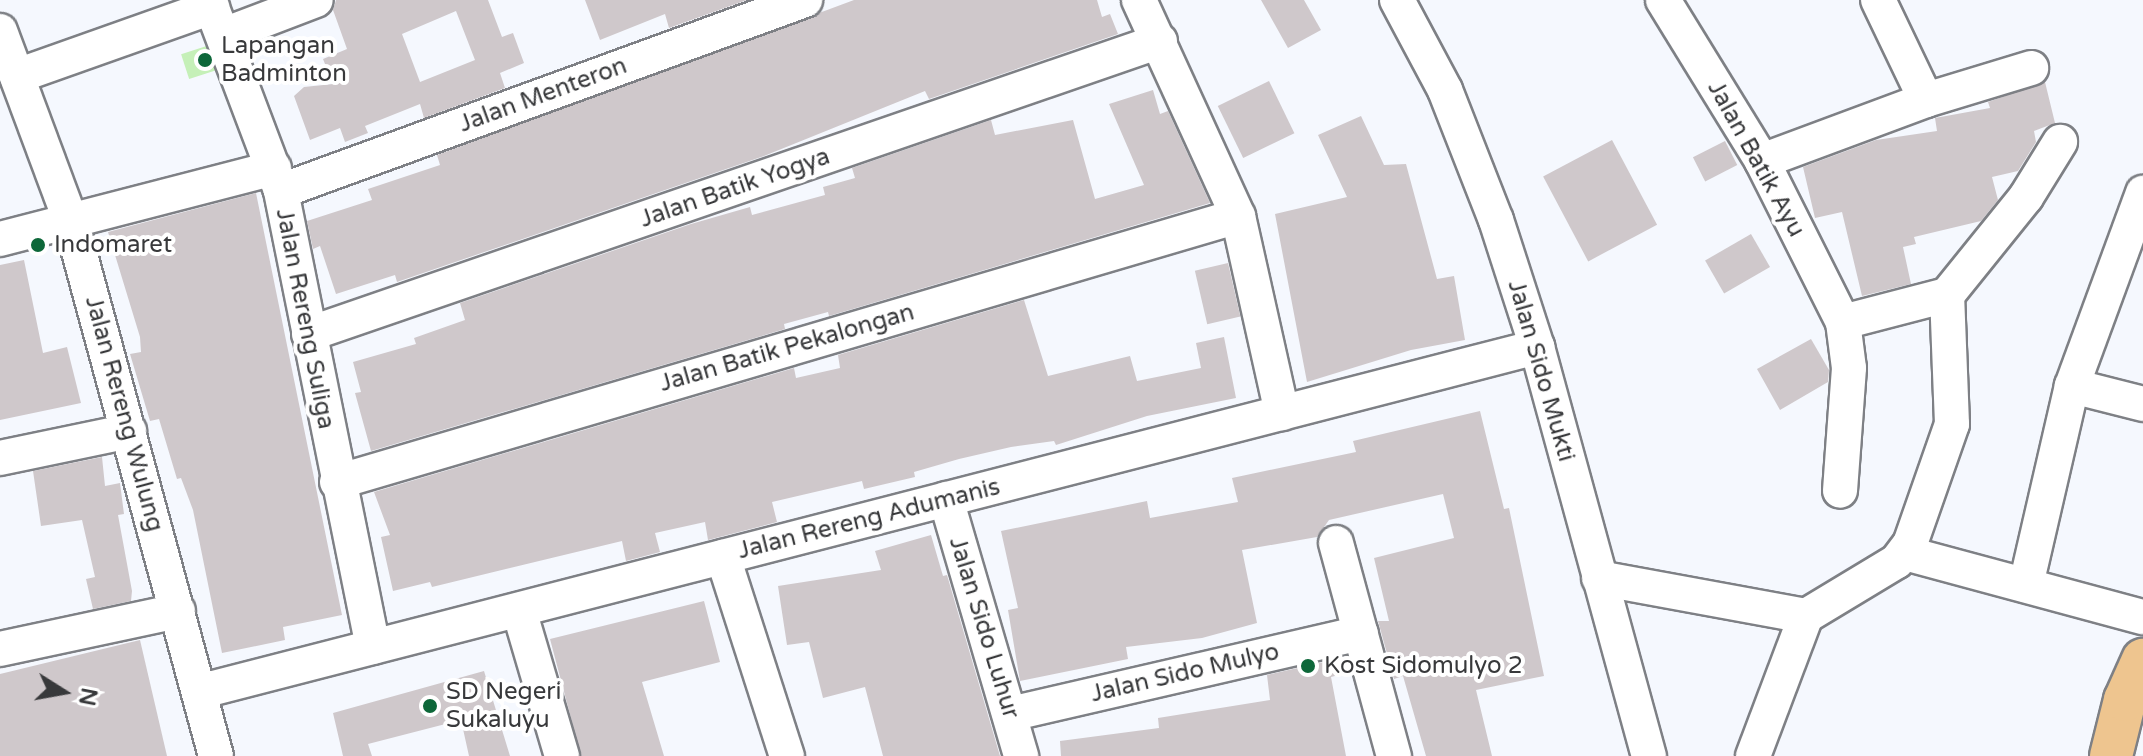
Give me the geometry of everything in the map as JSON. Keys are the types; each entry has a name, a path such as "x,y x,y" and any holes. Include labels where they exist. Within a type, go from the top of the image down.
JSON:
{"main road":[{"path":"2111,756 2125,700 2143,660"}],"street":[{"path":"17,76 215,14 316,0"},
{"name":"Jalan Menteron","path":"0,239 277,180 805,0"},
{"path":"1139,0 1238,216 1282,413"},
{"name":"Jalan Sido Mukti","path":"1397,0 1445,90 1496,220 1537,347 1649,756"},
{"name":"Jalan Batik Ayu","path":"1663,0 1762,161 1843,322 1849,368 1840,491"},
{"path":"1878,0 1926,100"},
{"name":"Jalan Rereng Suliga","path":"215,14 277,180 373,647"},
{"name":"Jalan Rereng Wulung","path":"0,31 71,222 202,691 216,756"},
{"name":"Jalan Batik Yogya","path":"309,334 1160,41"},
{"path":"1762,161 1926,100 2031,68"},
{"path":"1843,322 1947,295 2026,197 2060,142"},
{"path":"2026,585 2072,386 2143,193"},
{"name":"Jalan Batik Pekalongan","path":"337,482 1238,216"},
{"path":"1753,756 1806,616 1905,553 1952,424 1947,295"},
{"name":"Jalan Rereng Adumanis","path":"202,691 1537,347"},
{"path":"2072,386 2143,404"},
{"path":"0,458 129,431"},
{"name":"Jalan Sido Luhur","path":"946,499 1021,756"},
{"path":"1336,543 1394,756"},
{"path":"1905,553 2143,617"},
{"path":"723,557 787,756"},
{"path":"1599,578 1806,616"},
{"path":"519,610 562,756"},
{"path":"0,649 178,611"},
{"name":"Jalan Sido Mulyo","path":"1010,714 1361,633"}],"green space":[{"name":"Lapangan Badminton","path":"222,41 230,66 189,79 181,54"}],"building":[{"path":"336,0 488,0 502,37 513,33 524,63 500,73 505,88 424,118 420,104 365,126 368,133 345,142 340,128 310,140 294,96 304,87 333,84 323,59 347,49 333,10","holes":["456,11 475,60 420,82 402,34"]},
{"path":"585,0 747,0 669,28 665,14 600,40"},
{"path":"854,0 1097,0 1102,17 1110,14 1118,34 929,99 925,91 764,156 397,282 395,275 336,294 320,246 313,249 307,221 372,200 368,189 440,165 437,155"},
{"path":"1261,0 1304,0 1321,30 1288,48"},
{"path":"1269,81 1294,133 1243,158 1218,106"},
{"path":"2045,82 2055,123 2034,131 2036,142 2018,171 1992,177 1998,200 1981,221 1914,237 1916,244 1903,247 1911,284 1862,296 1842,212 1815,218 1803,167 1876,140 1937,131 1935,118 1990,108 1988,102"},
{"path":"1153,90 1160,114 1168,111 1210,203 829,316 828,312 784,324 785,329 371,451 355,393 361,392 353,362 416,344 414,338 465,320 460,303 691,224 750,207 752,215 825,195 823,187 855,178 852,168 991,120 995,135 1073,120 1095,199 1144,185 1109,104"},
{"path":"1361,116 1384,165 1406,164 1437,279 1454,276 1465,340 1411,350 1307,382 1275,214 1347,197 1318,135"},
{"path":"1612,140 1657,225 1588,261 1543,177"},
{"path":"1725,141 1737,165 1705,181 1693,157"},
{"path":"256,193 342,615 283,627 285,640 222,653 193,510 181,478 177,479 159,419 150,421 130,354 141,352 140,337 108,232"},
{"path":"1751,234 1770,267 1724,293 1705,260"},
{"path":"24,260 43,353 67,347 81,403 0,420 0,265"},
{"path":"1228,263 1240,317 1207,324 1195,271"},
{"path":"1024,300 1048,376 1130,356 1137,381 1201,368 1196,343 1224,337 1236,398 1147,416 1056,445 1054,441 1011,447 959,459 914,472 915,477 864,489 862,481 772,502 777,522 708,540 705,522 655,533 660,552 626,561 622,541 432,587 430,582 393,591 381,537 390,535 374,492 794,368 796,378 840,368 838,355"},
{"path":"1811,339 1829,370 1828,382 1780,410 1757,369"},
{"path":"1480,411 1504,509 1509,508 1544,676 1476,690 1492,756 1426,756 1403,676 1394,679 1378,621 1389,621 1374,558 1454,538 1443,494 1329,520 1317,537 1242,550 1257,623 1202,638 1126,647 1128,659 1020,681 1008,610 1018,608 1001,531 1147,501 1150,518 1238,502 1232,478 1356,452 1353,441"},
{"path":"102,457 105,486 120,483 124,514 118,515 132,591 131,601 93,609 86,579 95,577 82,520 41,526 33,471"},
{"path":"931,535 943,576 947,575 1000,756 883,756 865,687 823,698 809,642 787,645 778,586 881,570 875,551"},
{"path":"704,601 720,662 642,682 664,756 581,756 550,639"},
{"path":"140,640 167,756 0,756 0,674"},
{"path":"1346,657 1350,672 1331,677 1346,756 1061,756 1060,741 1159,728 1158,718 1270,700 1267,675"},
{"name":"SD Negeri Sukaluyu","path":"484,671 510,756 469,756 461,720 368,744 372,756 343,756 333,713"}],"place":[{"name":"Lapangan Badminton","path":"205,60"},
{"name":"Indomaret","path":"38,245"},
{"name":"Kost Sidomulyo 2","path":"1308,666"},
{"name":"SD Negeri Sukaluyu","path":"430,706"}]}
